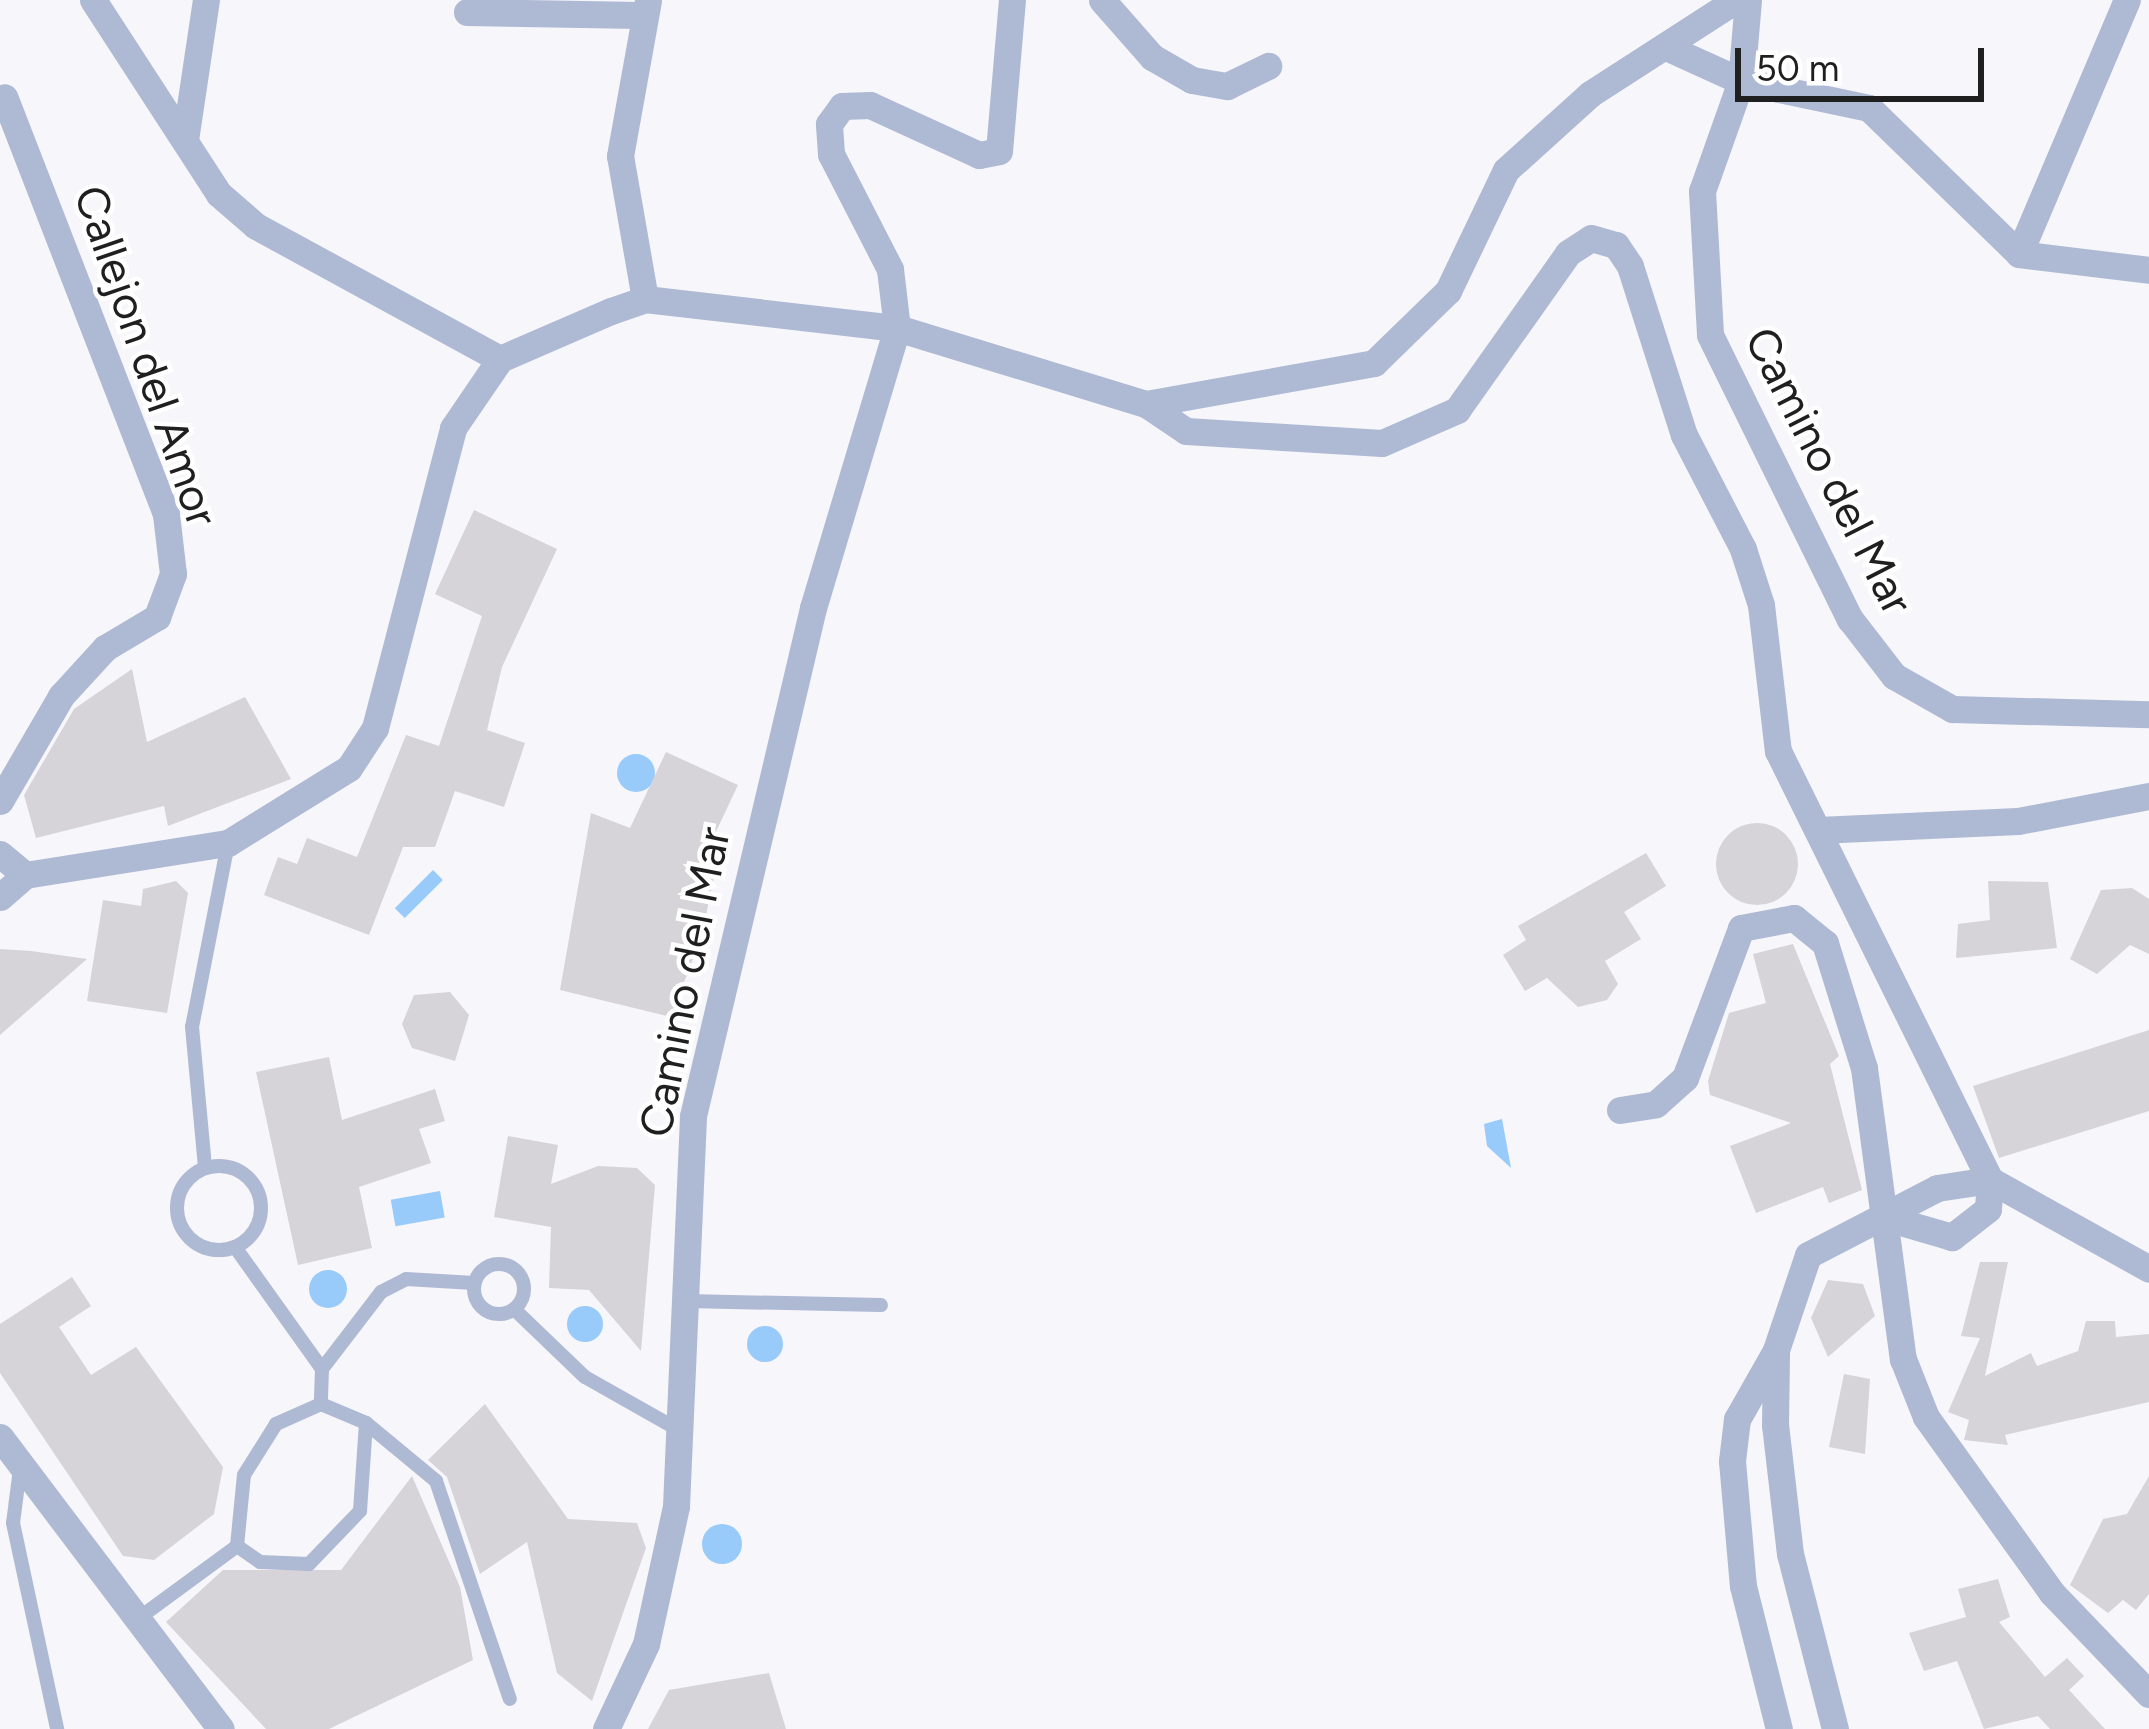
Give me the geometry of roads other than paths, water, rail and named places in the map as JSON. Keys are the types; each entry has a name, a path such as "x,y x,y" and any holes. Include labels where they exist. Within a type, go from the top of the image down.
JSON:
{"street":[{"path":"93,0 185,140 256,226 500,359"},
{"path":"185,140 206,0"},
{"path":"897,328 890,269 831,154 830,124 842,106 870,105 979,155 999,151 1012,0"},
{"path":"1102,0 1152,57 1192,80 1227,86 1268,66"},
{"path":"1146,404 1300,382 1374,363 1413,337 1448,291 1506,170 1590,94 1736,0"},
{"name":"Camino del Mar","path":"1748,0 1741,81 1702,190 1710,335 1850,619 1894,676 1952,709 2149,714"},
{"path":"2019,254 2127,0"},
{"path":"467,12 580,4 644,8 620,156 645,299"},
{"path":"1666,47 1741,81 1869,108 2019,254 2149,270"},
{"name":"Callejon del Amor","path":"0,801 61,695 157,617 173,574 166,514 4,97"},
{"path":"0,897 25,875 228,843 350,768 375,728 453,428 500,359 645,299 897,328 1146,404 1186,431 1281,442 1382,443 1457,410 1568,253 1591,238 1616,245 1684,435 1743,549 1761,604 1778,751 1990,1180 1988,1209 1952,1237 1890,1219"},
{"name":"Camino del Mar","path":"605,1729 646,1644 676,1506 676,1429 702,1075 813,608 897,328"},
{"path":"1818,830 2018,820 2144,804"},
{"path":"0,854 25,875"},
{"path":"1620,1111 1656,1104 1685,1078 1741,928 1794,918 1838,972 1890,1219 1903,1359 1926,1417 2037,1574 2149,1694"},
{"path":"1779,1729 1743,1586 1732,1461 1737,1419 1776,1351 1808,1255 1827,1237 1890,1219 1937,1187 1990,1180 2149,1268"},
{"path":"1776,1351 1790,1553 1835,1729"},
{"path":"0,1437 221,1729"}],"lane":[{"path":"206,1167 192,1027 228,843"},
{"path":"206,1167 234,1168 255,1186 256,1228 235,1247 196,1243 179,1222 184,1184 206,1167"},
{"path":"235,1247 322,1369"},
{"path":"474,1283 491,1265 515,1270 514,1309"},
{"path":"321,1404 322,1369 381,1292 406,1279 474,1283"},
{"path":"474,1283 485,1310 514,1309 585,1377 676,1429"},
{"path":"686,1301 881,1305"},
{"path":"237,1546 237,1493 253,1454 276,1424 321,1404 366,1424 436,1481 510,1699"},
{"path":"237,1546 288,1567 332,1551 368,1488 366,1424"},
{"path":"21,1464 13,1523 57,1729"},
{"path":"140,1618 237,1546"}],"water":[{"path":"636,754 649,760 655,773 649,786 636,792 623,786 617,773 623,760"},
{"path":"433,870 443,880 405,918 395,908"},
{"path":"1502,1119 1511,1168 1487,1146 1484,1124"},
{"path":"440,1191 445,1218 395,1226 391,1200"},
{"path":"328,1270 341,1276 347,1289 341,1302 328,1308 315,1302 309,1289 315,1276"},
{"path":"585,1306 598,1311 603,1324 598,1337 585,1342 572,1337 567,1324 572,1311"},
{"path":"765,1326 778,1331 783,1344 778,1357 765,1362 752,1357 747,1344 752,1331"},
{"path":"722,1524 736,1530 742,1544 736,1558 722,1564 708,1558 702,1544 708,1530"}]}
